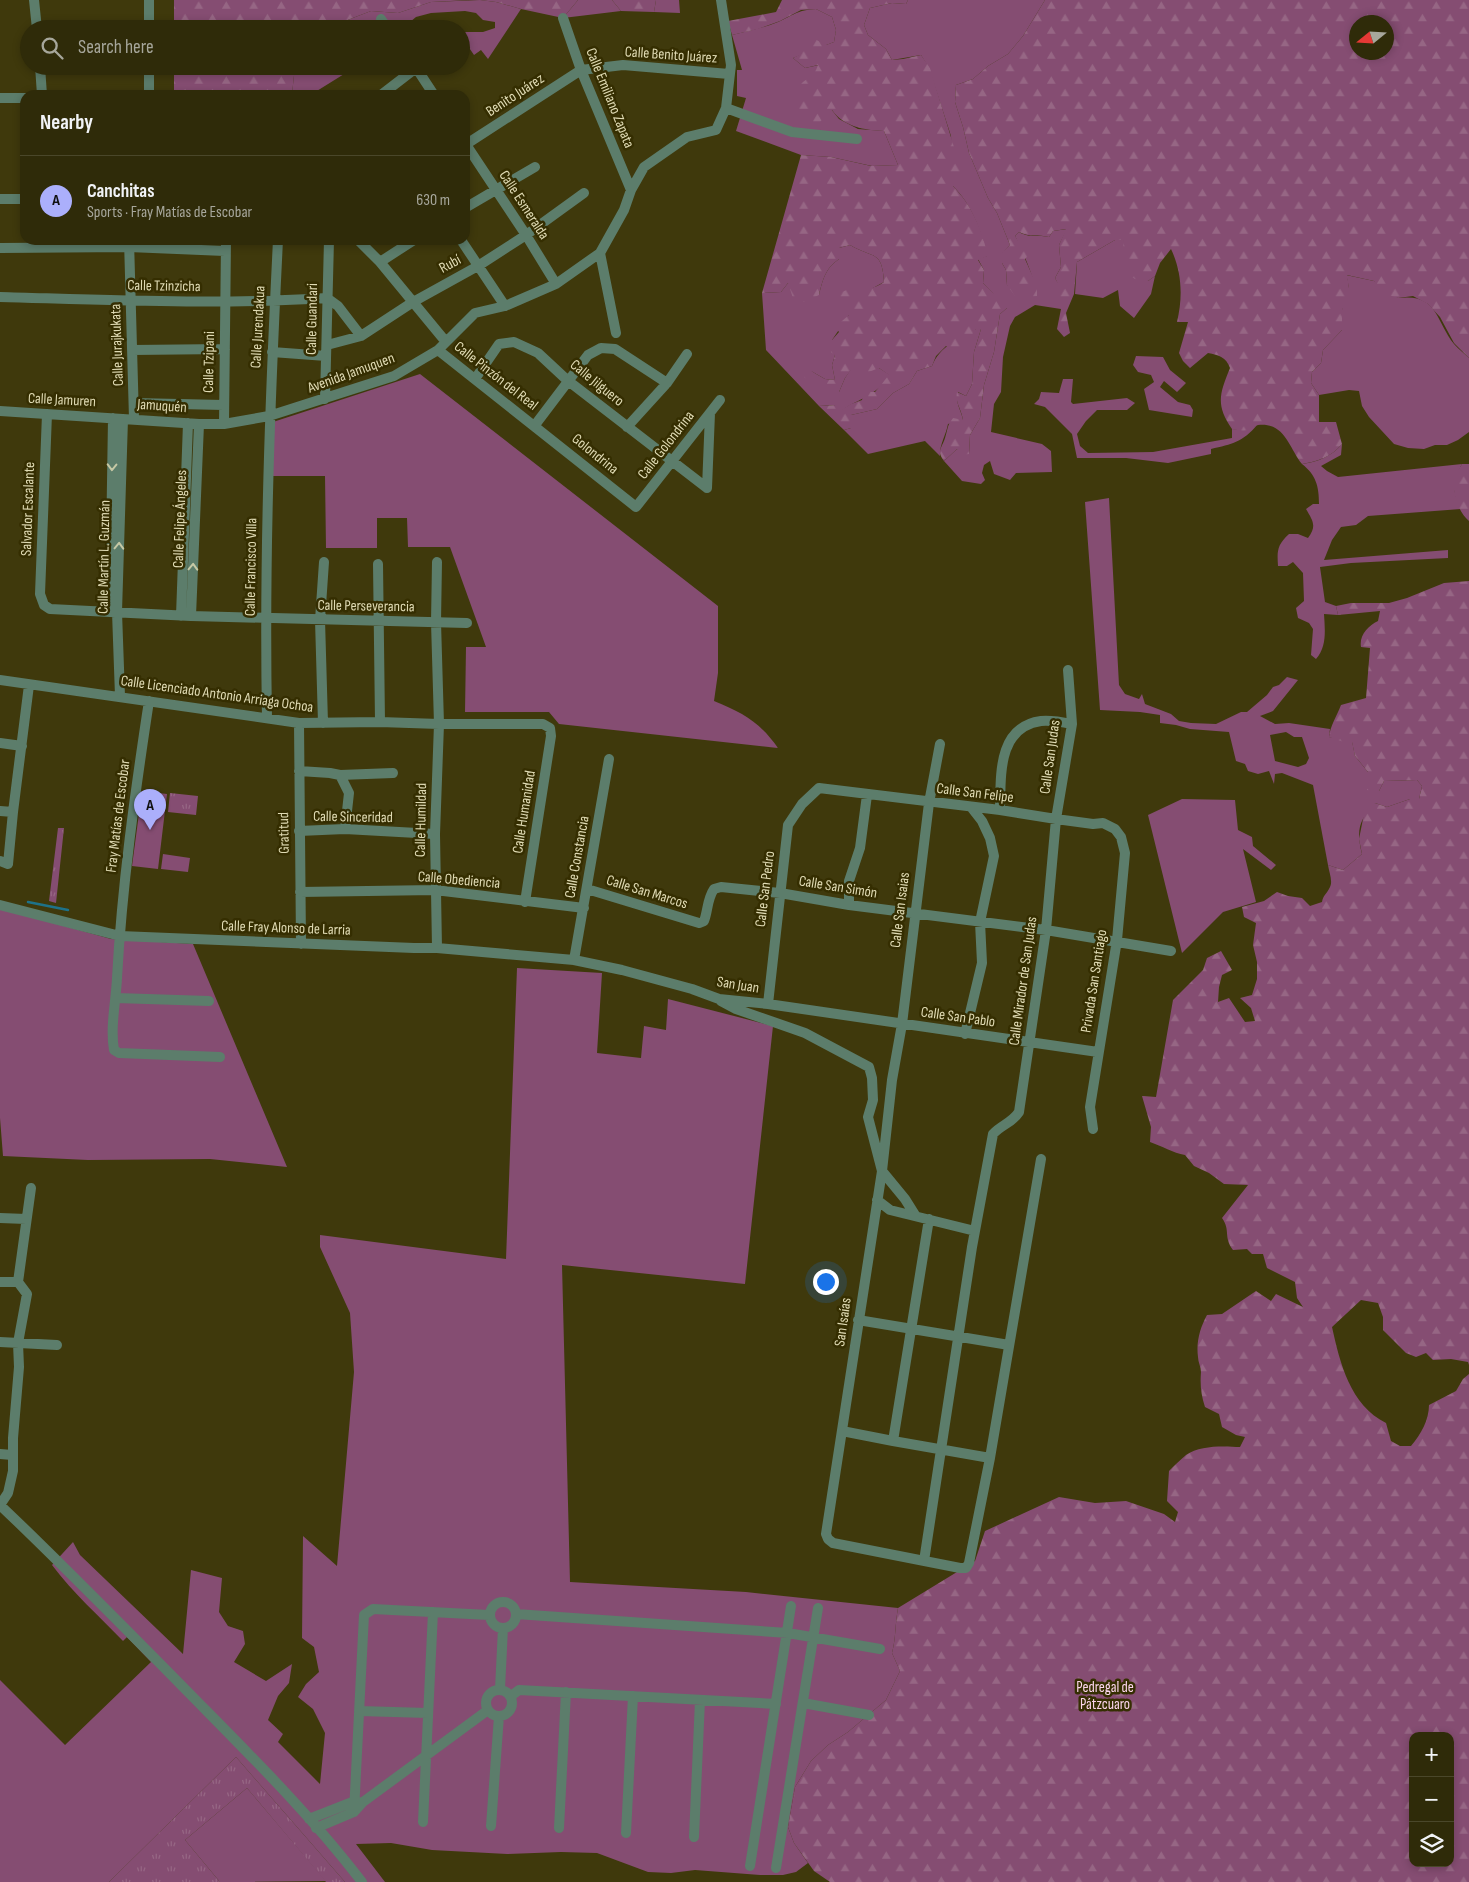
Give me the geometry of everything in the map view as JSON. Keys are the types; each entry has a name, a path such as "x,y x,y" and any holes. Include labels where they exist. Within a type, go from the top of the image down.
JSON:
{"street":[{"path":"34,0 36,20"},
{"path":"149,0 149,20"},
{"path":"722,0 731,65 726,108 792,132 857,139"},
{"name":"Calle Emiliano Zapata","path":"563,18 581,70 631,190"},
{"name":"Calle Benito Juárez","path":"581,70 623,65 729,74"},
{"name":"Benito Juárez","path":"470,141 581,70"},
{"path":"41,75 42,90"},
{"path":"149,75 149,90"},
{"path":"386,90 406,75"},
{"path":"421,75 431,90"},
{"path":"0,98 20,98"},
{"name":"Avenida Jamuquen","path":"199,424 224,424 269,416 394,376 438,350 475,313 506,306 556,284 600,253 624,210 631,190 644,167 687,137 716,130 726,108"},
{"name":"Calle Esmeralda","path":"470,151 556,284"},
{"path":"470,205 534,167"},
{"name":"Rubí","path":"327,345 361,336 413,302 478,266 526,235 584,193"},
{"path":"0,199 20,200"},
{"path":"0,248 97,245"},
{"name":"Calle Jurajkukata","path":"129,245 134,419"},
{"path":"143,245 225,251"},
{"name":"Calle Tzipani","path":"224,424 226,245"},
{"name":"Calle Jurendakua","path":"269,416 278,245"},
{"name":"Calle Guandari","path":"325,399 329,245"},
{"path":"365,245 446,342"},
{"path":"380,262 406,245"},
{"path":"464,245 506,306"},
{"path":"600,253 616,333"},
{"name":"Calle Tzinzicha","path":"0,297 131,301 275,302 327,298"},
{"path":"327,298 338,306 361,336"},
{"name":"Calle Jilguero","path":"475,379 499,344 514,342 538,353 567,380 708,488 710,413"},
{"path":"535,425 588,354 601,348 615,349 667,383"},
{"path":"132,350 225,349"},
{"name":"Calle Pinzón del Real","path":"438,350 535,425"},
{"path":"272,352 326,356"},
{"path":"627,427 667,383 687,354"},
{"name":"Calle Golondrina","path":"636,507 720,400"},
{"path":"134,403 224,405"},
{"name":"Calle Jamuren","path":"0,411 118,418"},
{"name":"Salvador Escalante","path":"44,606 40,594 47,414"},
{"name":"Calle Francisco Villa","path":"267,718 265,618 269,416"},
{"name":"Jamuquén","path":"118,418 199,424"},
{"name":"Calle Martín L. Guzmán","path":"118,418 114,612 120,696"},
{"name":"Calle Felipe Ángeles","path":"188,424 190,515"},
{"name":"Calle Felipe Ángeles","path":"186,616 190,515 199,424"},
{"name":"Golondrina","path":"535,425 636,507"},
{"path":"323,722 320,620 324,562"},
{"name":"Calle Humildad","path":"437,562 436,622 439,724 435,890 437,948"},
{"path":"378,564 380,722"},
{"name":"Calle Perseverancia","path":"44,606 50,609 186,616 467,623"},
{"name":"Calle San Judas","path":"1056,819 1072,724 1068,670"},
{"name":"Calle Licenciado Antonio Arriaga Ochoa","path":"0,680 299,723 543,724 550,728"},
{"path":"4,863 13,812 29,685"},
{"name":"Fray Matías de Escobar","path":"149,701 135,794 120,936 112,1038 114,1050 119,1053 220,1057"},
{"path":"1000,810 1005,753 1010,740 1018,729 1041,721 1072,724"},
{"name":"Gratitud","path":"299,723 301,944"},
{"name":"Calle Humanidad","path":"525,902 551,736 550,728"},
{"path":"0,743 22,746"},
{"name":"Calle San Isaias","path":"892,1080 902,1024 929,803 940,744"},
{"name":"Calle Constancia","path":"574,960 609,759"},
{"path":"299,771 340,775 393,772"},
{"path":"340,775 349,794 345,829"},
{"name":"Calle San Felipe","path":"819,788 929,803 1000,810 1093,824 1103,823 1115,829 1121,837"},
{"name":"Calle San Pedro","path":"768,1004 788,825 802,804 819,788"},
{"path":"848,904 849,880 860,848 867,795"},
{"path":"965,1034 982,963 980,922 994,856 990,838 982,821 971,807"},
{"path":"0,811 13,812"},
{"name":"Calle Mirador de San Judas","path":"975,1231 993,1134 1000,1127 1014,1120 1019,1112 1046,930 1056,819"},
{"name":"Calle Sinceridad","path":"299,831 345,829 436,834"},
{"name":"Privada San Santiago","path":"1093,1129 1090,1107 1116,940 1124,852 1121,837"},
{"name":"Calle San Simón","path":"714,889 721,887 780,893 1116,940 1171,950"},
{"name":"Calle San Marcos","path":"587,889 699,923 704,921 710,895 714,889"},
{"name":"Calle Obediencia","path":"300,892 435,890 584,908"},
{"name":"Calle Fray Alonso de Larria","path":"0,905 120,936 437,948 574,960"},
{"name":"San Juan","path":"574,960 622,970 692,990 719,1000 768,1004 902,1024"},
{"path":"116,998 209,1001"},
{"path":"719,1000 736,1009 805,1033 869,1067 872,1078 873,1100 868,1117 882,1171 905,1199 915,1215"},
{"name":"Calle San Pablo","path":"902,1024 1098,1052"},
{"name":"San Isaías","path":"892,1080 882,1171 826,1534 833,1543 924,1561"},
{"path":"877,1200 890,1210 975,1231 924,1561 966,1568 970,1563 990,1458 1041,1159"},
{"path":"31,1188 18,1282 27,1294 18,1343 19,1366 12,1455 13,1471 8,1493 0,1505 54,1556 240,1744 339,1852 362,1882"},
{"path":"0,1218 26,1219"},
{"path":"893,1441 929,1219"},
{"path":"0,1282 18,1282"},
{"path":"858,1320 1009,1344"},
{"path":"0,1342 57,1345"},
{"path":"842,1431 990,1458"},
{"path":"0,1454 12,1455"},
{"path":"502,1601 513,1606 516,1614 514,1622 503,1628 499,1628 492,1623 489,1615 492,1607 502,1601"},
{"path":"750,1866 791,1606"},
{"path":"776,1868 818,1608"},
{"path":"316,1828 354,1812 359,1802 359,1711 364,1615 373,1609 489,1615"},
{"path":"423,1822 433,1612"},
{"path":"516,1614 788,1633 880,1649"},
{"path":"500,1689 503,1628"},
{"path":"500,1689 511,1696 513,1704 510,1712 503,1716 498,1716 488,1710 486,1702 492,1691 500,1689"},
{"path":"511,1696 519,1690 776,1704"},
{"path":"559,1828 566,1692"},
{"path":"626,1833 633,1696"},
{"path":"694,1837 700,1700"},
{"path":"803,1703 869,1715"},
{"path":"309,1819 359,1802 488,1710"},
{"path":"359,1711 428,1713"},
{"path":"491,1826 498,1716"}],"green space":[{"path":"174,0 469,0 431,2 398,13 371,11 348,20 174,20"},
{"path":"480,0 521,9 488,59 481,50 474,55 470,49 470,32 483,32 495,28 495,22 483,20 476,13 465,11 431,13 416,17 412,20 348,20 371,11 398,13 431,2"},
{"path":"480,0 578,0 563,18"},
{"path":"578,0 612,0 621,11 563,18"},
{"path":"612,0 656,0 654,12 621,11"},
{"path":"656,0 679,0 680,13 654,12"},
{"path":"782,0 908,0 906,4 892,3 870,8 864,25 868,35 886,49 892,60 921,55 930,68 963,177 953,186 966,202 975,218 988,256 978,260 984,270 983,283 993,293 1011,301 1000,314 994,352 984,385 980,418 970,435 969,454 961,455 957,449 944,461 940,455 940,449 951,420 953,418 963,420 957,403 957,392 966,396 972,384 974,352 981,329 976,329 965,345 953,350 946,346 936,356 932,366 917,371 909,384 893,393 877,409 851,415 851,428 844,430 819,406 836,405 841,410 862,400 864,392 875,392 889,375 879,368 866,373 860,370 851,370 839,392 826,393 804,377 811,371 825,379 835,380 832,365 835,355 828,350 832,340 839,332 835,327 849,315 835,295 849,290 880,285 884,282 881,264 875,256 850,245 839,248 839,259 825,275 819,295 804,302 794,301 788,283 781,292 762,293 801,155 831,157 871,166 898,165 884,131 869,130 848,124 832,110 819,123 803,121 791,112 799,102 795,94 798,88 813,74 818,65 805,68 793,58 801,54 809,36 826,45 834,42 836,30 832,17 816,9 801,10 780,21 758,29 732,35 728,21 776,12"},
{"path":"908,0 1045,0 1023,36 1008,54 988,66 973,79 956,85 955,102 969,153 1010,245 1002,254 1007,285 1037,296 1032,275 1015,236 1019,232 1027,235 1049,237 1053,231 1067,229 1059,245 1061,267 1055,278 1059,285 1061,309 1035,305 1015,317 1010,326 1003,357 1001,392 994,404 991,432 1042,444 1051,451 1052,472 1016,473 1010,480 994,474 990,461 984,465 982,473 985,480 981,484 962,481 944,461 957,449 969,454 970,435 980,418 984,385 994,352 1000,314 1007,308 983,283 984,270 978,259 987,256 985,246 971,210 953,186 951,136 929,68 921,55 892,60 886,49 868,35 864,25 870,8 892,3 906,4"},
{"path":"1045,0 1469,0 1469,358 1454,343 1440,317 1428,304 1413,296 1398,298 1382,293 1374,281 1347,275 1348,297 1342,310 1342,330 1323,350 1321,363 1312,372 1311,383 1319,395 1319,422 1336,422 1342,444 1324,458 1302,464 1285,437 1274,428 1267,425 1258,425 1248,430 1232,429 1221,406 1222,392 1230,368 1224,359 1208,353 1190,368 1183,361 1179,353 1188,322 1177,322 1181,294 1175,258 1171,249 1160,263 1155,276 1148,281 1135,279 1125,272 1123,240 1115,240 1077,262 1074,294 1066,313 1070,333 1064,337 1057,329 1061,309 1055,302 1059,290 1055,278 1061,267 1059,245 1066,229 1053,231 1049,237 1027,235 1019,232 1015,236 1021,245 1035,248 1025,259 1037,286 1037,296 1021,299 1015,296 1007,285 1006,270 1002,263 1001,254 1010,245 969,153 955,102 956,85 973,79 988,66 1008,54 1023,36"},
{"path":"816,9 832,17 836,30 834,42 793,58 805,68 819,65 815,74 808,80 839,119 858,129 884,131 898,165 872,166 831,157 801,155 736,131 746,98 737,96 737,70 742,70 732,35 778,22 800,12"},
{"path":"174,75 294,75 292,90 174,90"},
{"path":"294,75 343,75 318,90 292,90"},
{"path":"1115,240 1123,240 1148,281 1155,276 1151,294 1134,318 1120,306 1118,290 1103,298 1075,294 1077,262"},
{"path":"850,245 878,259 881,264 884,282 871,289 854,289 849,315 832,340 835,355 832,365 835,380 825,379 811,371 839,392 851,369 879,368 890,375 879,388 841,411 835,405 819,406 766,350 762,293 781,292 788,283 819,295 825,275 839,259 839,248"},
{"path":"1346,275 1374,281 1398,298 1421,300 1434,310 1454,344 1469,358 1469,432 1447,445 1435,445 1424,449 1408,448 1394,444 1369,417 1362,406 1359,391 1349,390 1319,395 1311,383 1312,372 1321,363 1323,350 1342,330 1342,310 1348,289"},
{"path":"976,329 981,329 974,352 972,384 966,396 958,392 957,396 963,420 948,424 940,456 925,441 868,454 844,430 851,428 851,415 877,409 893,393 909,384 917,371 932,366 935,359 945,348"},
{"path":"1136,356 1163,357 1170,370 1186,383 1177,392 1164,381 1160,387 1178,402 1190,405 1193,410 1192,417 1149,410 1144,389 1154,382 1151,375 1138,372 1133,365"},
{"path":"420,374 718,606 718,673 714,701 750,719 764,731 778,748 559,724 549,712 465,712 466,647 486,647 450,547 408,547 407,518 377,518 377,548 326,548 325,476 273,476 273,422"},
{"path":"1063,379 1073,379 1071,402 1073,404 1127,398 1135,403 1127,410 1097,410 1086,421 1077,434 1080,446 1088,453 1153,452 1232,438 1232,429 1246,430 1257,425 1237,442 1211,449 1211,454 1168,463 1126,458 1077,458 1072,434 1045,407 1034,404 1039,399 1041,392 1059,393"},
{"path":"1342,444 1341,455 1321,466 1338,477 1462,464 1456,476 1454,486 1461,509 1368,516 1356,525 1341,527 1332,540 1324,560 1448,550 1448,558 1351,563 1320,567 1325,602 1336,606 1338,615 1324,614 1324,644 1316,659 1311,655 1313,629 1309,623 1298,618 1296,608 1304,601 1303,573 1293,562 1287,566 1278,566 1278,552 1280,545 1289,534 1298,534 1308,538 1313,527 1312,520 1306,509 1313,504 1319,504 1318,492 1314,477 1302,464 1324,458"},
{"path":"1462,464 1469,464 1469,521 1459,507 1454,489 1455,476"},
{"path":"1109,498 1119,685 1125,694 1139,699 1142,694 1145,704 1171,714 1179,721 1216,724 1241,712 1247,712 1267,695 1273,687 1279,685 1287,677 1298,680 1273,711 1260,716 1275,724 1289,723 1330,729 1329,737 1352,741 1355,756 1368,772 1379,791 1384,781 1417,780 1422,786 1419,799 1410,799 1387,807 1375,803 1365,815 1360,826 1359,838 1362,854 1343,870 1328,865 1313,785 1282,773 1275,774 1274,784 1269,771 1258,774 1248,771 1245,764 1236,761 1229,732 1190,729 1160,723 1160,715 1100,710 1085,502","holes":["1286,732 1294,737 1302,737 1309,758 1306,764 1298,767 1275,761 1270,735"]},
{"name":"Pedregal de Pátzcuaro","path":"1469,581 1469,1365 1468,1362 1451,1359 1433,1360 1426,1353 1416,1357 1406,1353 1383,1330 1383,1317 1378,1303 1361,1300 1332,1327 1348,1382 1364,1405 1386,1423 1391,1441 1400,1446 1411,1446 1424,1427 1429,1405 1456,1391 1463,1379 1469,1374 1469,1882 830,1882 814,1871 794,1843 788,1827 795,1787 811,1761 828,1745 848,1732 886,1700 900,1671 892,1653 898,1608 975,1561 985,1531 1059,1497 1095,1503 1126,1501 1164,1514 1175,1522 1178,1512 1167,1501 1169,1471 1186,1455 1198,1449 1226,1446 1240,1447 1245,1437 1236,1435 1222,1427 1219,1414 1205,1407 1201,1390 1198,1346 1199,1335 1207,1315 1222,1314 1256,1291 1271,1301 1276,1294 1303,1307 1297,1298 1295,1282 1267,1268 1263,1254 1252,1254 1247,1249 1233,1250 1230,1245 1222,1218 1248,1185 1224,1184 1209,1173 1194,1166 1185,1155 1150,1142 1151,1127 1142,1096 1156,1097 1173,1000 1203,970 1207,958 1221,951 1232,970 1222,975 1218,1002 1229,998 1245,1022 1255,1021 1251,1008 1240,998 1252,995 1257,979 1257,962 1253,945 1256,923 1244,917 1242,907 1264,901 1277,892 1302,898 1310,906 1322,902 1331,885 1328,865 1343,870 1362,854 1359,839 1366,804 1375,803 1387,807 1410,799 1419,799 1422,786 1417,780 1384,781 1379,791 1367,790 1368,772 1355,756 1352,742 1344,742 1329,737 1341,705 1366,698 1370,648 1361,647 1361,639 1365,631 1378,621 1380,611 1338,615 1336,606 1351,603 1389,603 1444,583"},
{"path":"142,791 167,794 158,869 132,866"},
{"path":"170,793 198,796 196,815 168,812"},
{"path":"1182,799 1235,800 1238,830 1252,837 1253,846 1276,865 1271,870 1243,849 1256,902 1223,912 1182,953 1148,815"},
{"path":"58,828 64,828 56,903 49,901"},
{"path":"163,854 190,858 188,872 161,869"},
{"path":"0,908 111,939 193,944 287,1167 210,1159 88,1160 3,1156 0,1118"},
{"path":"517,968 602,973 597,1053 641,1058 644,1026 666,1030 668,999 773,1026 745,1284 562,1265 570,1582 746,1592 898,1608 892,1653 900,1671 886,1700 848,1732 828,1745 811,1761 795,1787 788,1827 794,1843 808,1863 796,1872 783,1875 695,1870 671,1873 648,1872 597,1853 507,1854 432,1850 391,1843 356,1844 385,1882 345,1882 236,1757 109,1882 0,1882 0,1680 65,1745 151,1662 127,1637 123,1641 77,1595 52,1565 73,1542 80,1555 183,1654 191,1570 222,1578 219,1612 228,1626 243,1631 245,1644 234,1662 266,1681 292,1664 289,1683 278,1696 268,1720 283,1734 278,1742 320,1784 325,1733 313,1709 298,1697 306,1684 319,1672 314,1647 302,1638 303,1536 337,1566 354,1372 350,1313 320,1247 320,1235 506,1259"},
{"path":"236,1757 345,1882 326,1882 247,1788 185,1840 220,1882 109,1882"},
{"path":"247,1788 326,1881 220,1882 185,1840"}],"waterway":[{"path":"28,902 68,910"}],"place":[{"name":"Canchitas","path":"150,830"}]}
